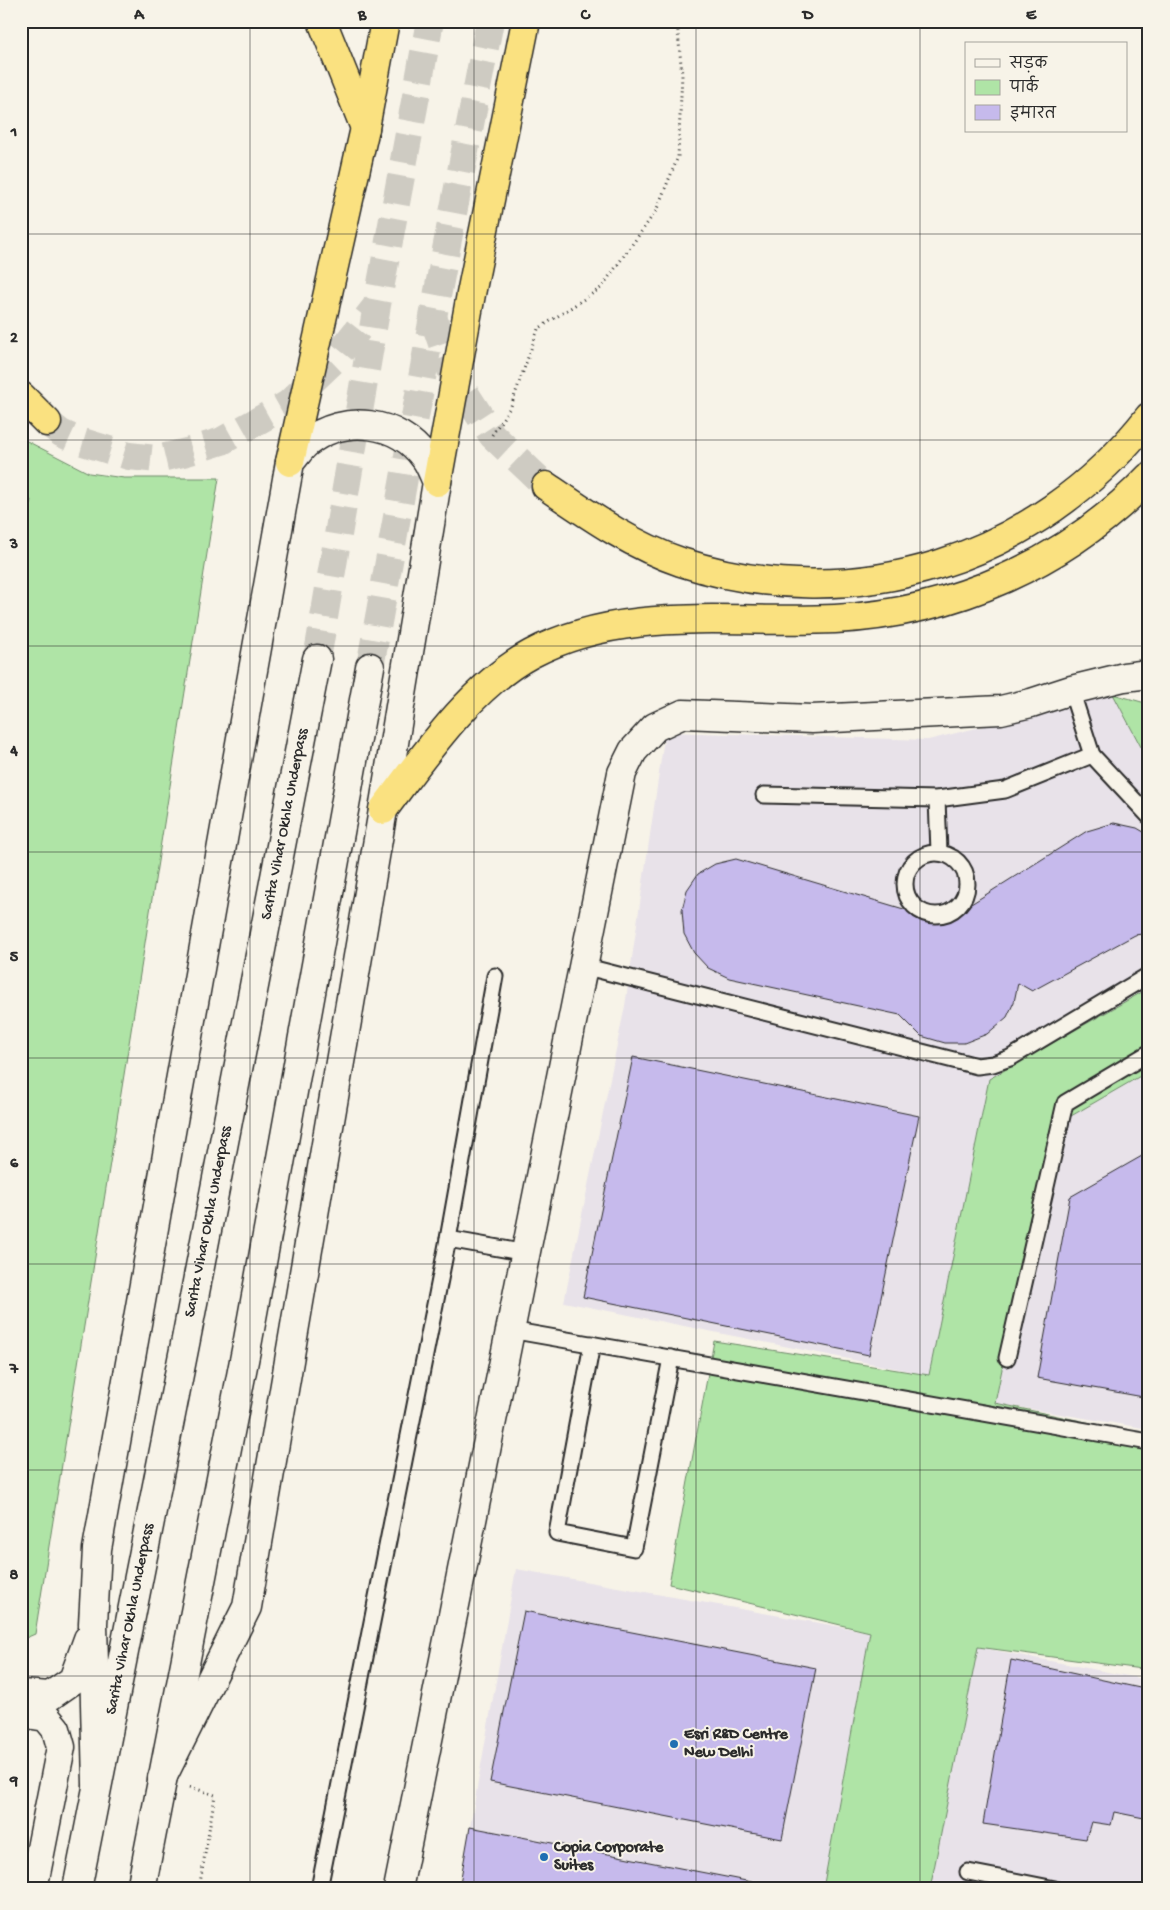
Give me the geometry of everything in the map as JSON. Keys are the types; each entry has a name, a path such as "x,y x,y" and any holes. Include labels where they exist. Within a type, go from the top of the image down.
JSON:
{"highway":[{"path":"322,21 365,128"},
{"path":"290,462 365,128 385,21"},
{"path":"437,482 471,294 526,21"},
{"path":"21,396 47,422"},
{"path":"546,486 605,527 642,546 680,561 720,573 761,580 802,583 844,583 885,578 926,569 966,556 1004,539 1040,519 1074,494 1106,467 1149,418"},
{"path":"383,810 438,736 499,675 530,654 557,642 581,632 635,623 687,619 834,619 881,615 928,606 973,592 1016,574 1058,551 1097,524 1149,477"}],"main road":[{"path":"77,1889 97,1784 93,1624 97,1549 290,462 308,442 331,428 357,423 383,427 407,439 426,458 437,482 247,1607 162,1778"},
{"name":"Sarita Vihar Okhla Underpass","path":"97,1784 187,1334 317,659"},
{"path":"141,1889 248,1340 370,667"},
{"path":"398,1889 622,774 633,751 655,727 683,714 812,719 1001,710 1031,704 1071,690 1124,677 1149,674"},
{"path":"21,1694 50,1696 74,1680 93,1624"},
{"path":"21,1713 46,1717 56,1729 61,1747 33,1889"}],"lane":[{"path":"1071,690 1092,755 1149,816"},
{"path":"764,795 938,799 1005,790 1092,755"},
{"path":"938,799 939,852"},
{"path":"939,852 957,860 968,877 966,896 953,911 934,916 916,908 906,891 907,872 920,857 939,852"},
{"path":"583,966 977,1066 994,1064 1010,1058 1149,975"},
{"path":"319,1889 448,1238 495,976"},
{"path":"1007,1358 1065,1104 1149,1053"},
{"path":"448,1238 526,1253"},
{"path":"510,1330 1149,1442"},
{"path":"592,1344 557,1533 634,1548 671,1358"},
{"path":"968,1872 1054,1889"}],"path":[{"path":"492,435 511,406 538,329 601,288 656,211 678,157 682,75 676,21"},
{"path":"199,1889 215,1795"}],"shaded area":[{"path":"1113,694 1149,762 1149,988 989,1079 929,1375 564,1302 625,1006 665,732 928,740"},
{"path":"1149,1071 1149,1429 995,1403 1052,1127"},
{"path":"516,1569 870,1632 823,1889 459,1889"},
{"path":"978,1647 1149,1680 1149,1889 930,1889"}],"green space":[{"path":"21,438 89,473 124,478 219,478 35,1634 21,1640 21,546 31,500 21,498"},
{"path":"1113,694 1149,704 1149,762"},
{"path":"1149,988 1149,1071 1052,1127 995,1403 1149,1435 1149,1670 978,1647 930,1889 823,1889 870,1632 669,1584 714,1341 929,1375 989,1079"}],"building":[{"path":"1114,823 1137,828 1149,835 1149,933 1135,935 1032,991 1018,983 1014,1002 1007,1017 987,1034 964,1043 945,1043 921,1036 900,1015 729,978 708,968 694,953 684,934 682,910 687,890 698,874 715,864 736,859 944,921 1087,831"},
{"path":"633,1057 919,1116 869,1355 583,1297"},
{"path":"1149,1152 1149,1398 1037,1378 1070,1197"},
{"path":"524,1611 816,1668 782,1839 490,1782"},
{"path":"1011,1660 1149,1690 1149,1819 1114,1812 1111,1825 1091,1822 1086,1839 983,1824"},
{"name":"Copia Corporate Suites","path":"470,1827 777,1887 777,1889 459,1889"}],"tunnel":[{"path":"317,659 377,305 430,21"},
{"path":"370,667 433,317 490,21"},
{"path":"47,422 61,433 76,440 129,456 157,459 222,441 288,404 334,360 377,305"},
{"path":"433,317 452,373 492,435 546,486"}],"place":[{"name":"Esri R&D Centre New Delhi","path":"674,1744"},
{"name":"Copia Corporate Suites","path":"544,1857"}]}
